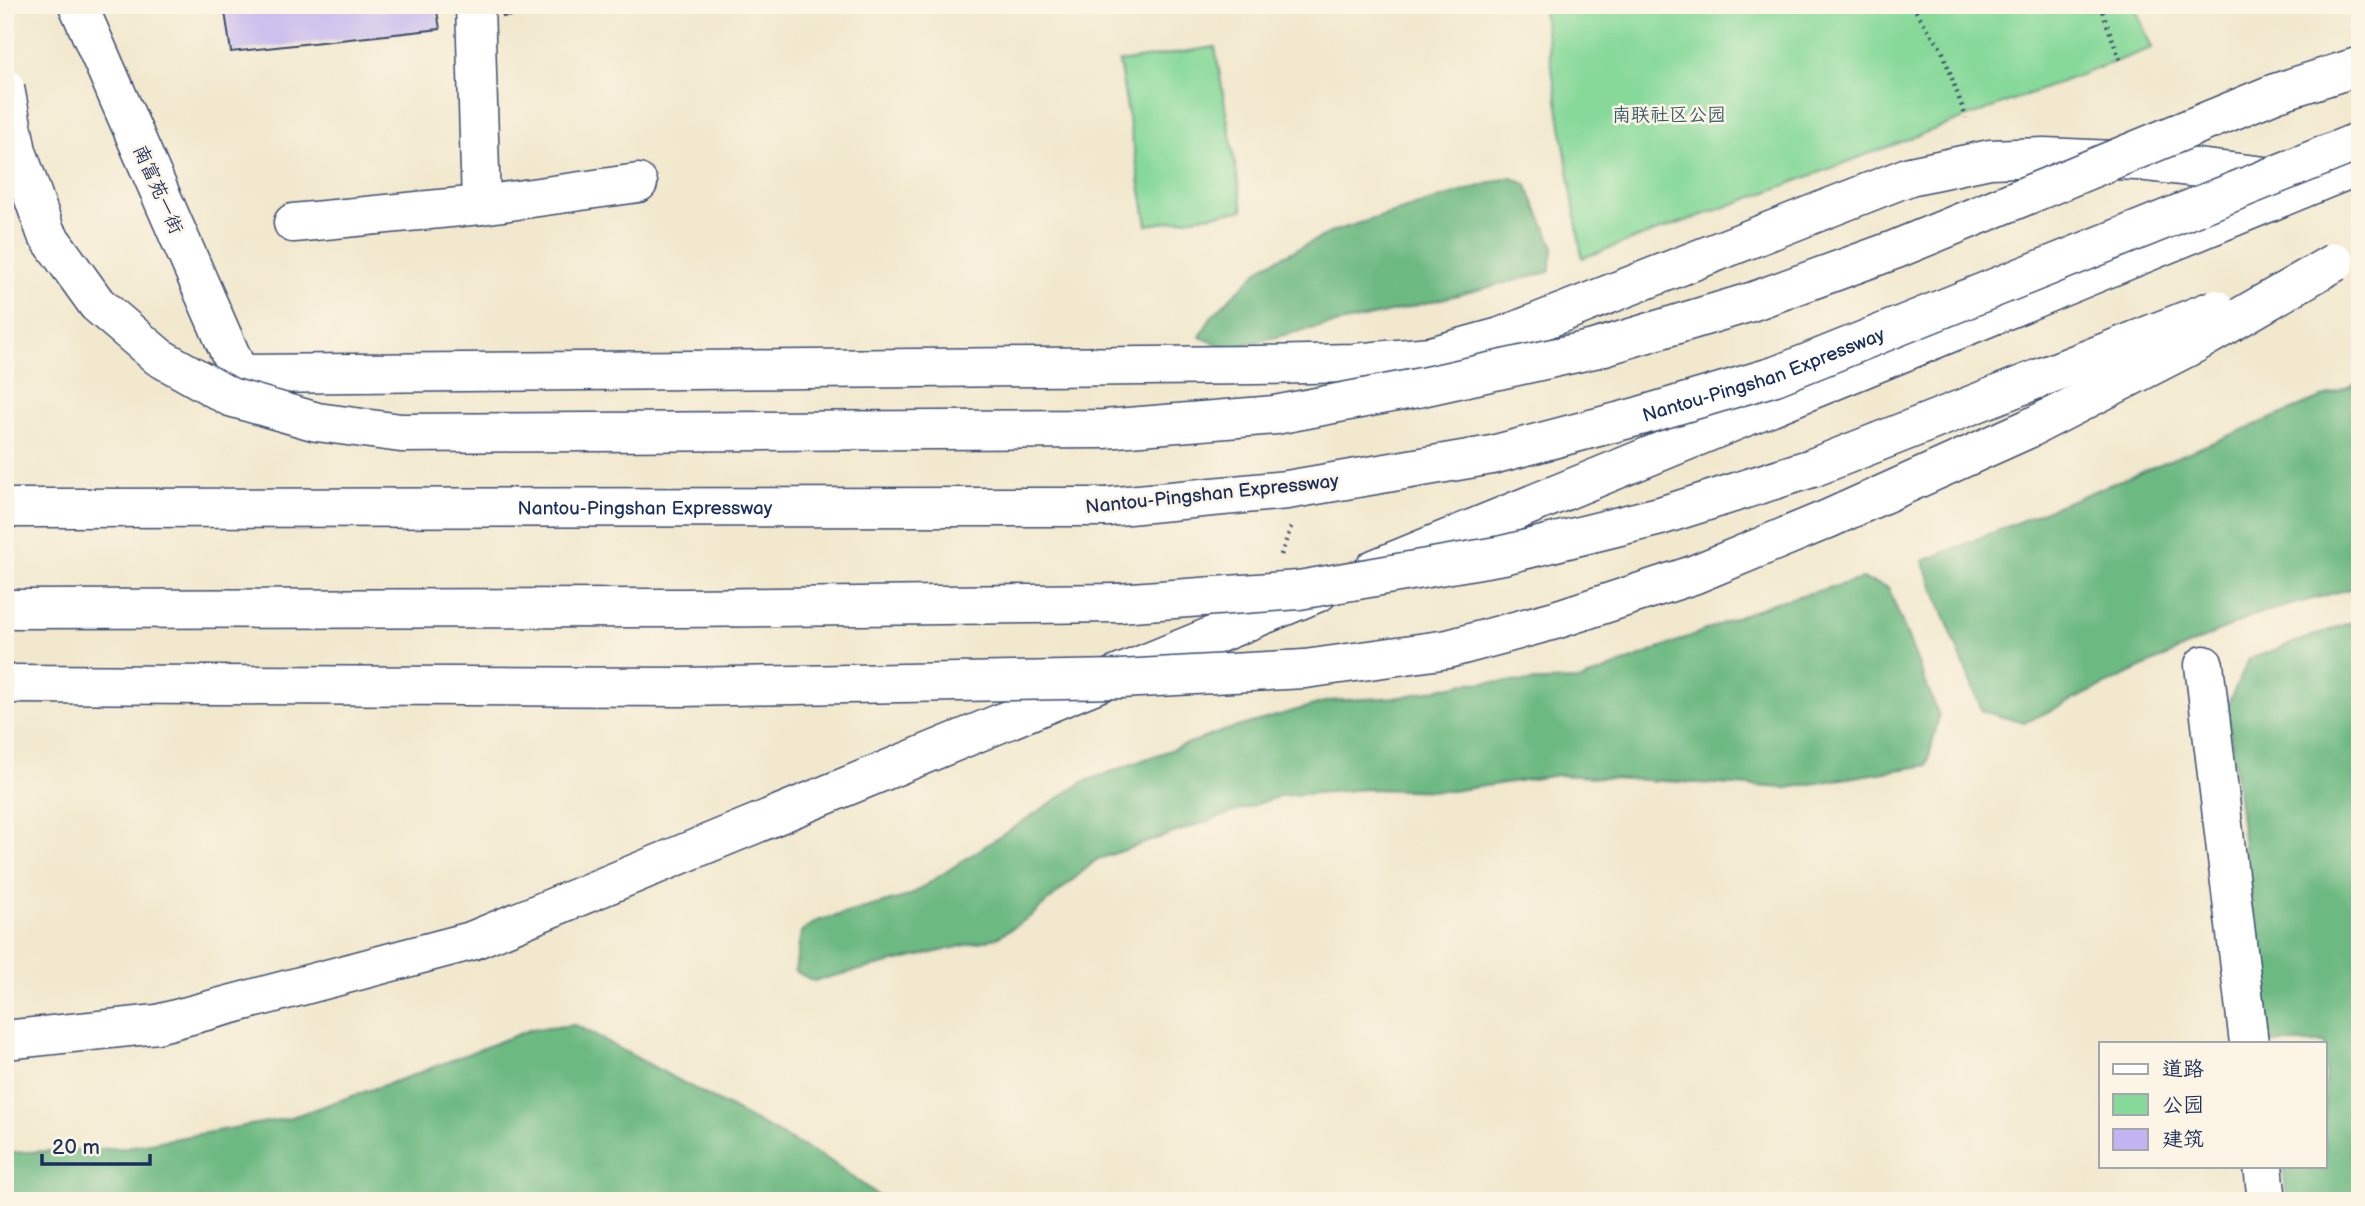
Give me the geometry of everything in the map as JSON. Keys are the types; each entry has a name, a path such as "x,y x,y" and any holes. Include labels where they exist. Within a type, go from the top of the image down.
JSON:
{"main road":[{"name":"南富苑一街","path":"78,5 239,374 1257,365 1354,363 1431,356 1500,337 1910,176 1990,159 2044,157 2137,161 2320,182"},
{"path":"475,5 481,205"},
{"path":"5,88 17,151 46,233 97,304 159,356 230,397 317,422 401,433 1104,429 1275,415 1422,387 1594,349 1751,302 1894,250 2275,93 2360,66"},
{"name":"Nantou-Pingshan Expressway","path":"12,507 1107,507 1287,490 1492,455 1640,416 1775,376 2360,141"},
{"path":"5,1040 157,1024 471,941 2360,165"},
{"path":"293,223 481,205 638,183"},
{"path":"5,609 683,608 1118,603 1299,590 1503,555 1660,516 1761,484 1824,463 2347,257"},
{"path":"5,684 682,687 1120,679 1305,669 1448,649 1555,620 1693,575 1828,519 2028,429 2194,344 2347,257"},
{"path":"2204,666 2249,1042"},
{"path":"2263,1168 2267,1201"}],"path":[{"path":"2100,5 2120,60"},
{"path":"1915,6 1942,50 1966,118"}],"green space":[{"name":"南联社区公园","path":"1542,5 2134,5 2152,48 1582,258"},
{"path":"1215,47 1243,210 1147,225 1119,62"},
{"path":"1510,177 1526,184 1554,247 1549,272 1229,349 1200,337 1211,317 1263,266 1334,231"},
{"path":"2360,382 2360,586 2254,615 2024,723 1982,711 1923,561"},
{"path":"1862,579 1888,587 1939,716 1927,765 1787,788 1558,775 1451,791 1365,789 1280,796 1096,860 1031,916 996,938 813,981 795,971 801,932 817,921 909,896 1083,782 1220,732 1328,701 1401,697 1466,683 1581,680 1773,603"},
{"path":"2360,619 2360,1201 2287,1201 2283,1168 2326,1168 2326,1042 2268,1042 2227,706 2249,659"},
{"path":"575,1025 832,1162 885,1201 5,1201 5,1153 122,1148 289,1118 416,1074 529,1030"}],"building":[{"path":"224,5 436,5 440,29 231,52"},
{"path":"502,5 603,5 603,7 503,17"}]}
